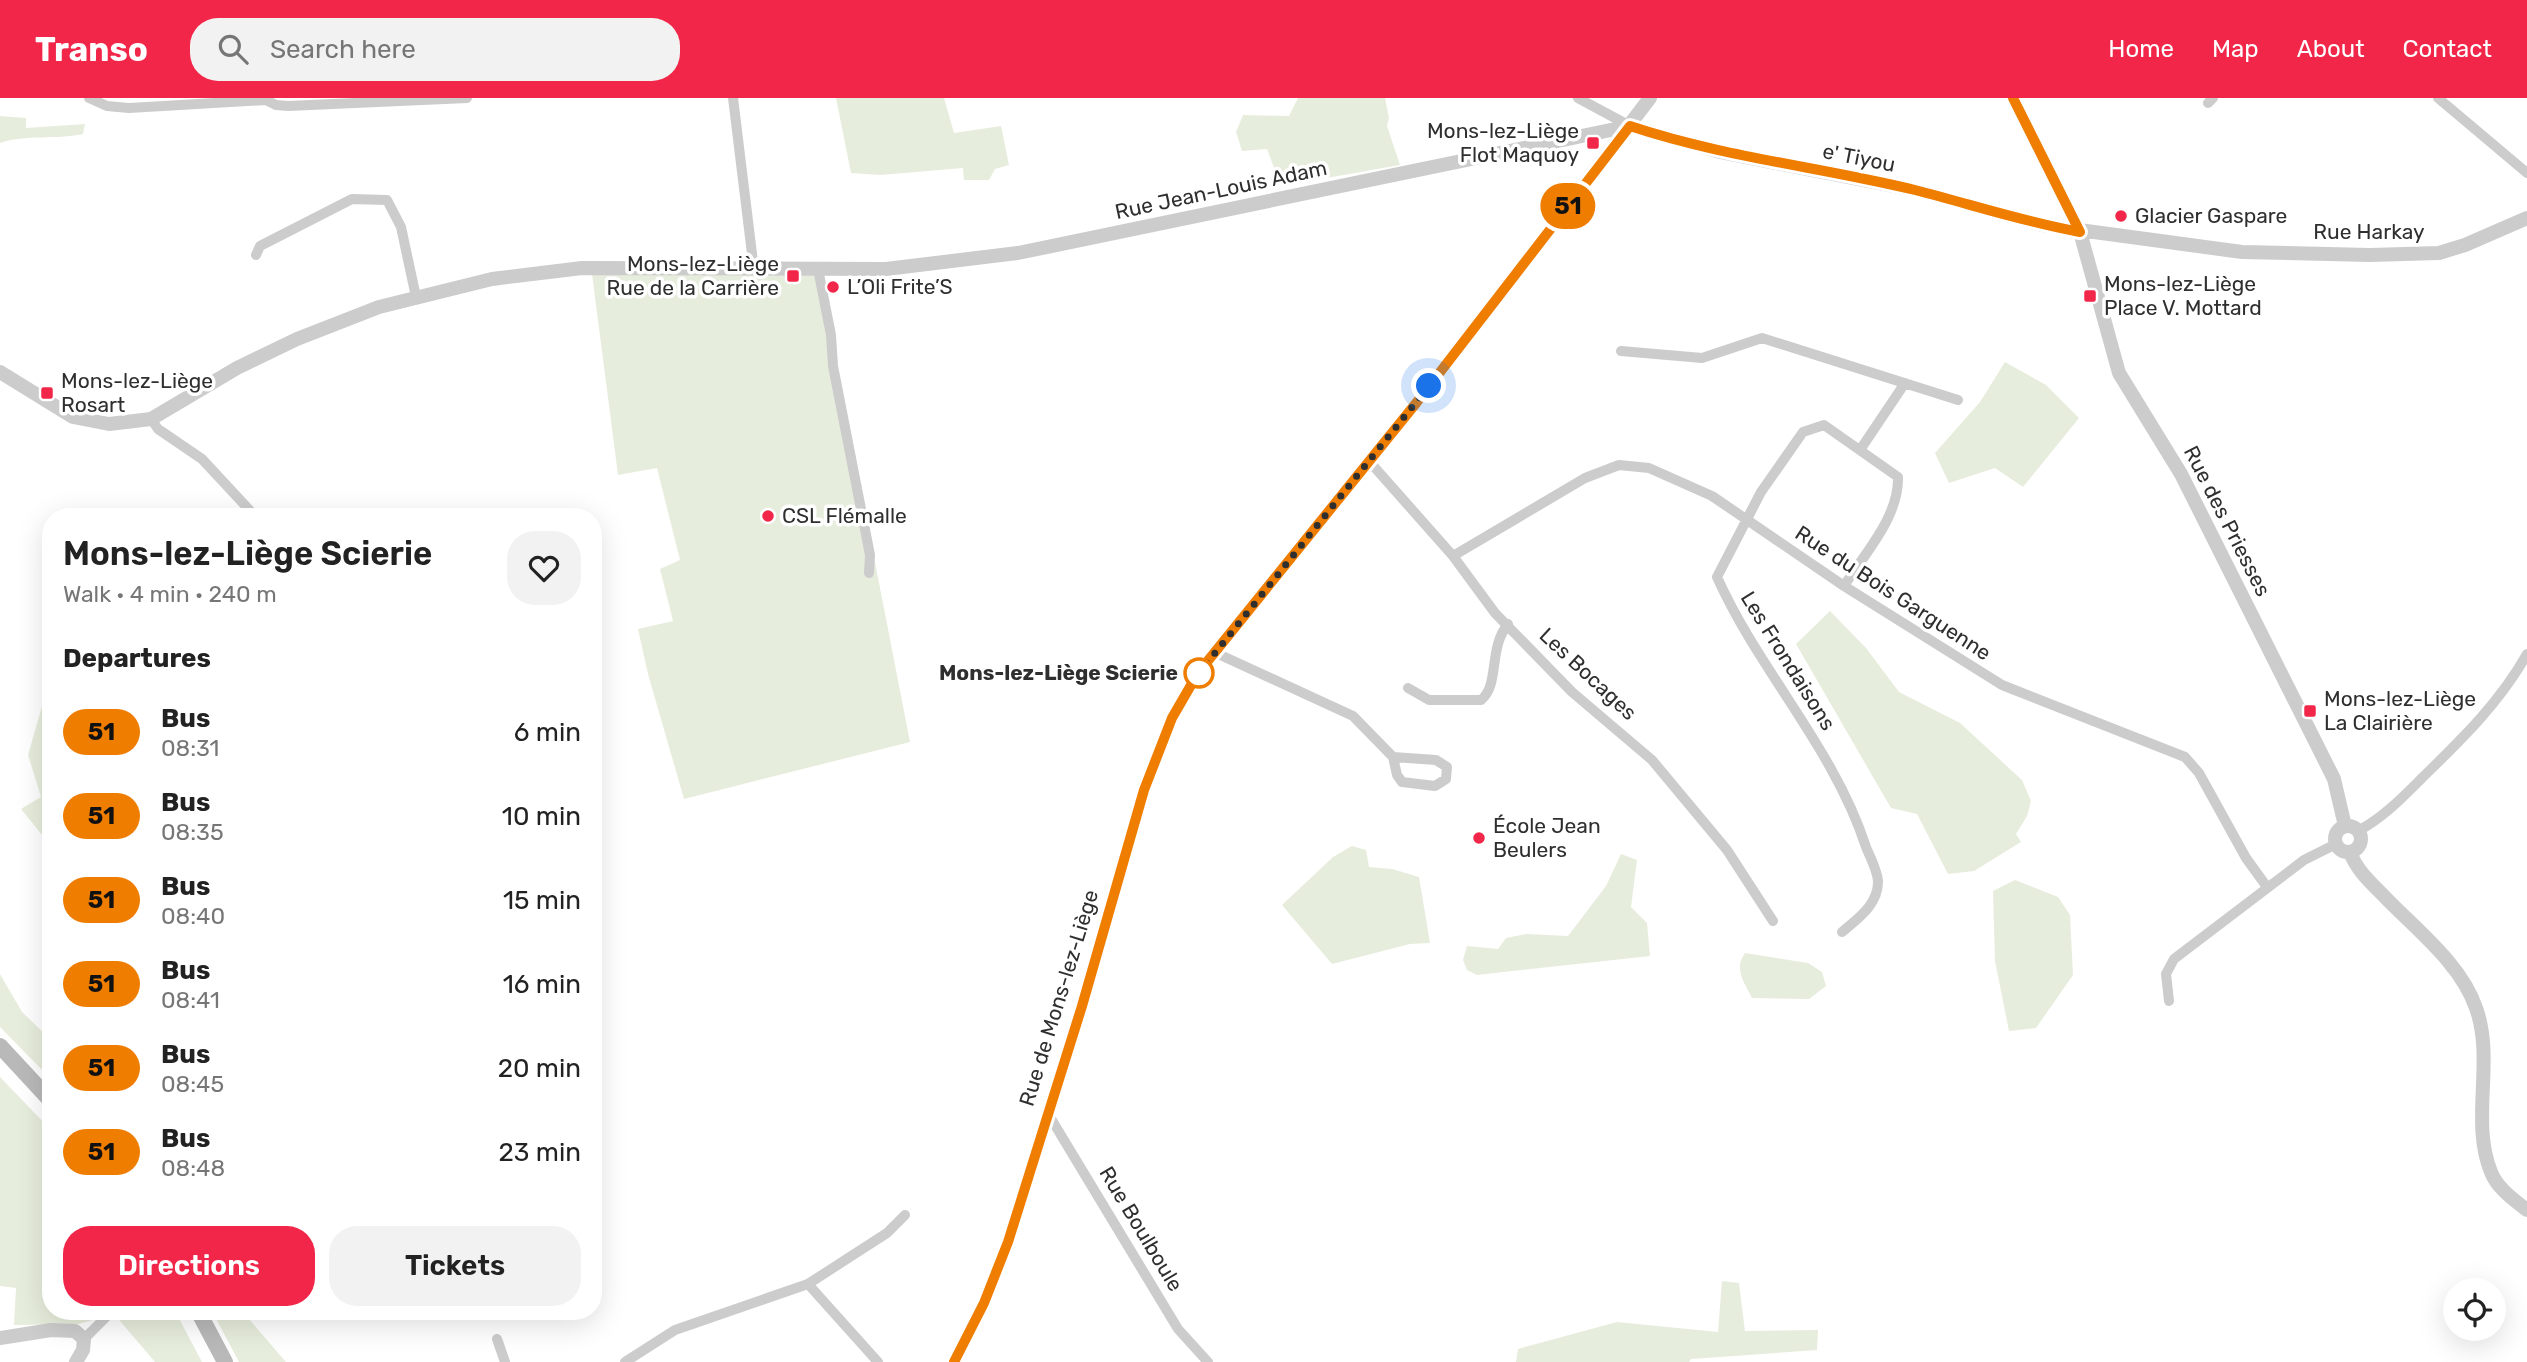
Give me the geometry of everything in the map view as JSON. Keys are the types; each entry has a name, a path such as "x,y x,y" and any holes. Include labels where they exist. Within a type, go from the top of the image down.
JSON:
{"main road":[{"path":"0,1046 42,1091"},
{"path":"203,1320 225,1362"}],"street":[{"path":"89,98 117,102 266,99 276,105 288,106 467,98"},
{"path":"733,98 754,270"},
{"path":"1578,98 1630,126"},
{"name":"Rue de Mons-lez-Liège","path":"954,1362 998,1269 1082,1006 1144,790 1172,718 1198,673 1369,461 1650,98"},
{"path":"2013,98 2080,232"},
{"path":"2438,98 2527,173"},
{"name":"Rue Jean-Louis Adam","path":"0,372 73,417 109,424 151,419 237,368 297,340 379,307 492,279 582,268 886,269 1018,253 1630,126"},
{"name":"e' Tiyou","path":"1630,126 1720,152 1914,190 2042,225 2080,232"},
{"path":"256,256 260,246 352,199 387,200 401,227 416,297"},
{"name":"Rue Harkay","path":"2080,232 2130,236 2242,252 2370,255 2439,253 2465,245 2527,218"},
{"name":"Rue des Priesses","path":"2080,232 2119,373 2181,474 2334,779 2351,828"},
{"path":"818,269 831,331 833,366 870,555 869,573"},
{"path":"1621,351 1702,358 1762,338 1958,400"},
{"path":"1860,450 1905,383"},
{"path":"151,419 158,429 202,459 248,508"},
{"name":"Les Frondaisons","path":"1842,932 1870,907 1878,882 1861,830 1832,767 1750,639 1717,577 1745,520 1803,432 1824,425 1898,477 1898,496 1844,586"},
{"name":"Les Bocages","path":"1369,461 1453,556 1495,613 1572,692 1652,760 1727,850 1773,921"},
{"name":"Rue du Bois Garguenne","path":"1453,556 1585,478 1619,465 1649,468 1712,496 1844,586 2009,689 2185,757 2199,774 2246,858 2267,887"},
{"path":"1408,688 1429,700 1481,700 1489,691 1495,650 1508,625"},
{"path":"1216,653 1353,716 1393,757 1397,775 1407,784 1435,786 1446,779 1447,767 1440,760 1393,757"},
{"path":"2527,654 2505,690 2474,727 2388,811 2335,835 2336,844 2341,850 2350,852 2368,880 2459,974 2476,1005 2483,1031 2484,1141 2491,1173 2506,1193 2527,1210"},
{"path":"2350,852 2361,842 2351,828"},
{"path":"2169,1001 2166,980 2170,963 2304,860 2336,844"},
{"name":"Rue Boulboule","path":"1047,1112 1178,1329 1208,1362"},
{"path":"625,1362 674,1330 808,1284 887,1233 905,1215"},
{"path":"808,1284 878,1362"},
{"path":"76,1362 83,1350 85,1339 103,1320"},
{"path":"0,1338 64,1329 75,1331 85,1339"},
{"path":"497,1339 505,1362"}],"green space":[{"path":"836,98 944,98 954,133 1001,126 1009,165 995,169 989,180 964,180 963,168 880,175 851,173"},
{"path":"1298,98 1385,98 1389,118 1387,126 1400,165 1281,186 1267,149 1242,151 1236,132 1243,115 1289,116"},
{"path":"0,116 26,118 26,128 85,124 83,134 0,143"},
{"name":"CSL Flémalle","path":"592,274 824,275 836,362 910,742 684,799 648,674 638,629 673,621 660,569 680,560 657,468 618,475"},
{"path":"2005,362 2046,385 2079,418 2023,487 1995,468 1949,483 1935,453 1980,402"},
{"path":"1830,611 1866,648 1899,692 1960,723 2022,780 2031,801 2027,816 2016,834 2021,842 1974,871 1948,874 1917,814 1891,808 1796,644"},
{"path":"42,706 42,835 21,809 41,797 28,755"},
{"path":"1352,846 1366,850 1369,867 1392,869 1419,877 1430,943 1410,944 1332,964 1282,905 1333,857"},
{"path":"1621,854 1637,860 1631,907 1647,923 1650,956 1477,975 1467,970 1463,960 1467,946 1498,949 1506,938 1526,934 1568,936 1606,886"},
{"path":"2015,880 2058,897 2070,915 2073,975 2036,1028 2009,1031 1995,961 1993,891"},
{"path":"1745,953 1808,963 1822,972 1826,986 1809,999 1752,998 1740,970"},
{"path":"0,974 22,1012 42,1031 42,1070 0,1027"},
{"path":"0,1077 42,1121 42,1320 92,1320 78,1324 14,1325 16,1288 0,1286"},
{"path":"1722,1281 1739,1283 1745,1331 1818,1330 1817,1350 1691,1359 1689,1362 1516,1362 1518,1349 1617,1322 1718,1332"},
{"path":"119,1320 180,1320 202,1362 155,1362"},
{"path":"217,1320 250,1320 286,1362 239,1362"}],"bus line":[{"name":"51","path":"954,1362 984,1303 1008,1242 1082,1006 1144,790 1172,718 1198,673 1417,402 1630,126 1720,152 1914,190 2042,225 2080,232 2013,98"}],"place":[{"name":"Mons-lez-Liège Flot Maquoy","path":"1593,143"},
{"name":"Glacier Gaspare","path":"2121,216"},
{"name":"Mons-lez-Liège Rue de la Carrière","path":"793,276"},
{"name":"L’Oli Frite’S","path":"833,287"},
{"name":"Mons-lez-Liège Place V. Mottard","path":"2090,296"},
{"name":"Mons-lez-Liège Rosart","path":"47,393"},
{"name":"CSL Flémalle","path":"768,516"},
{"name":"Mons-lez-Liège Scierie","path":"1199,673"},
{"name":"Mons-lez-Liège La Clairière","path":"2310,711"},
{"name":"École Jean Beulers","path":"1479,838"}],"route":[{"path":"1199,673 1429,386"}]}
